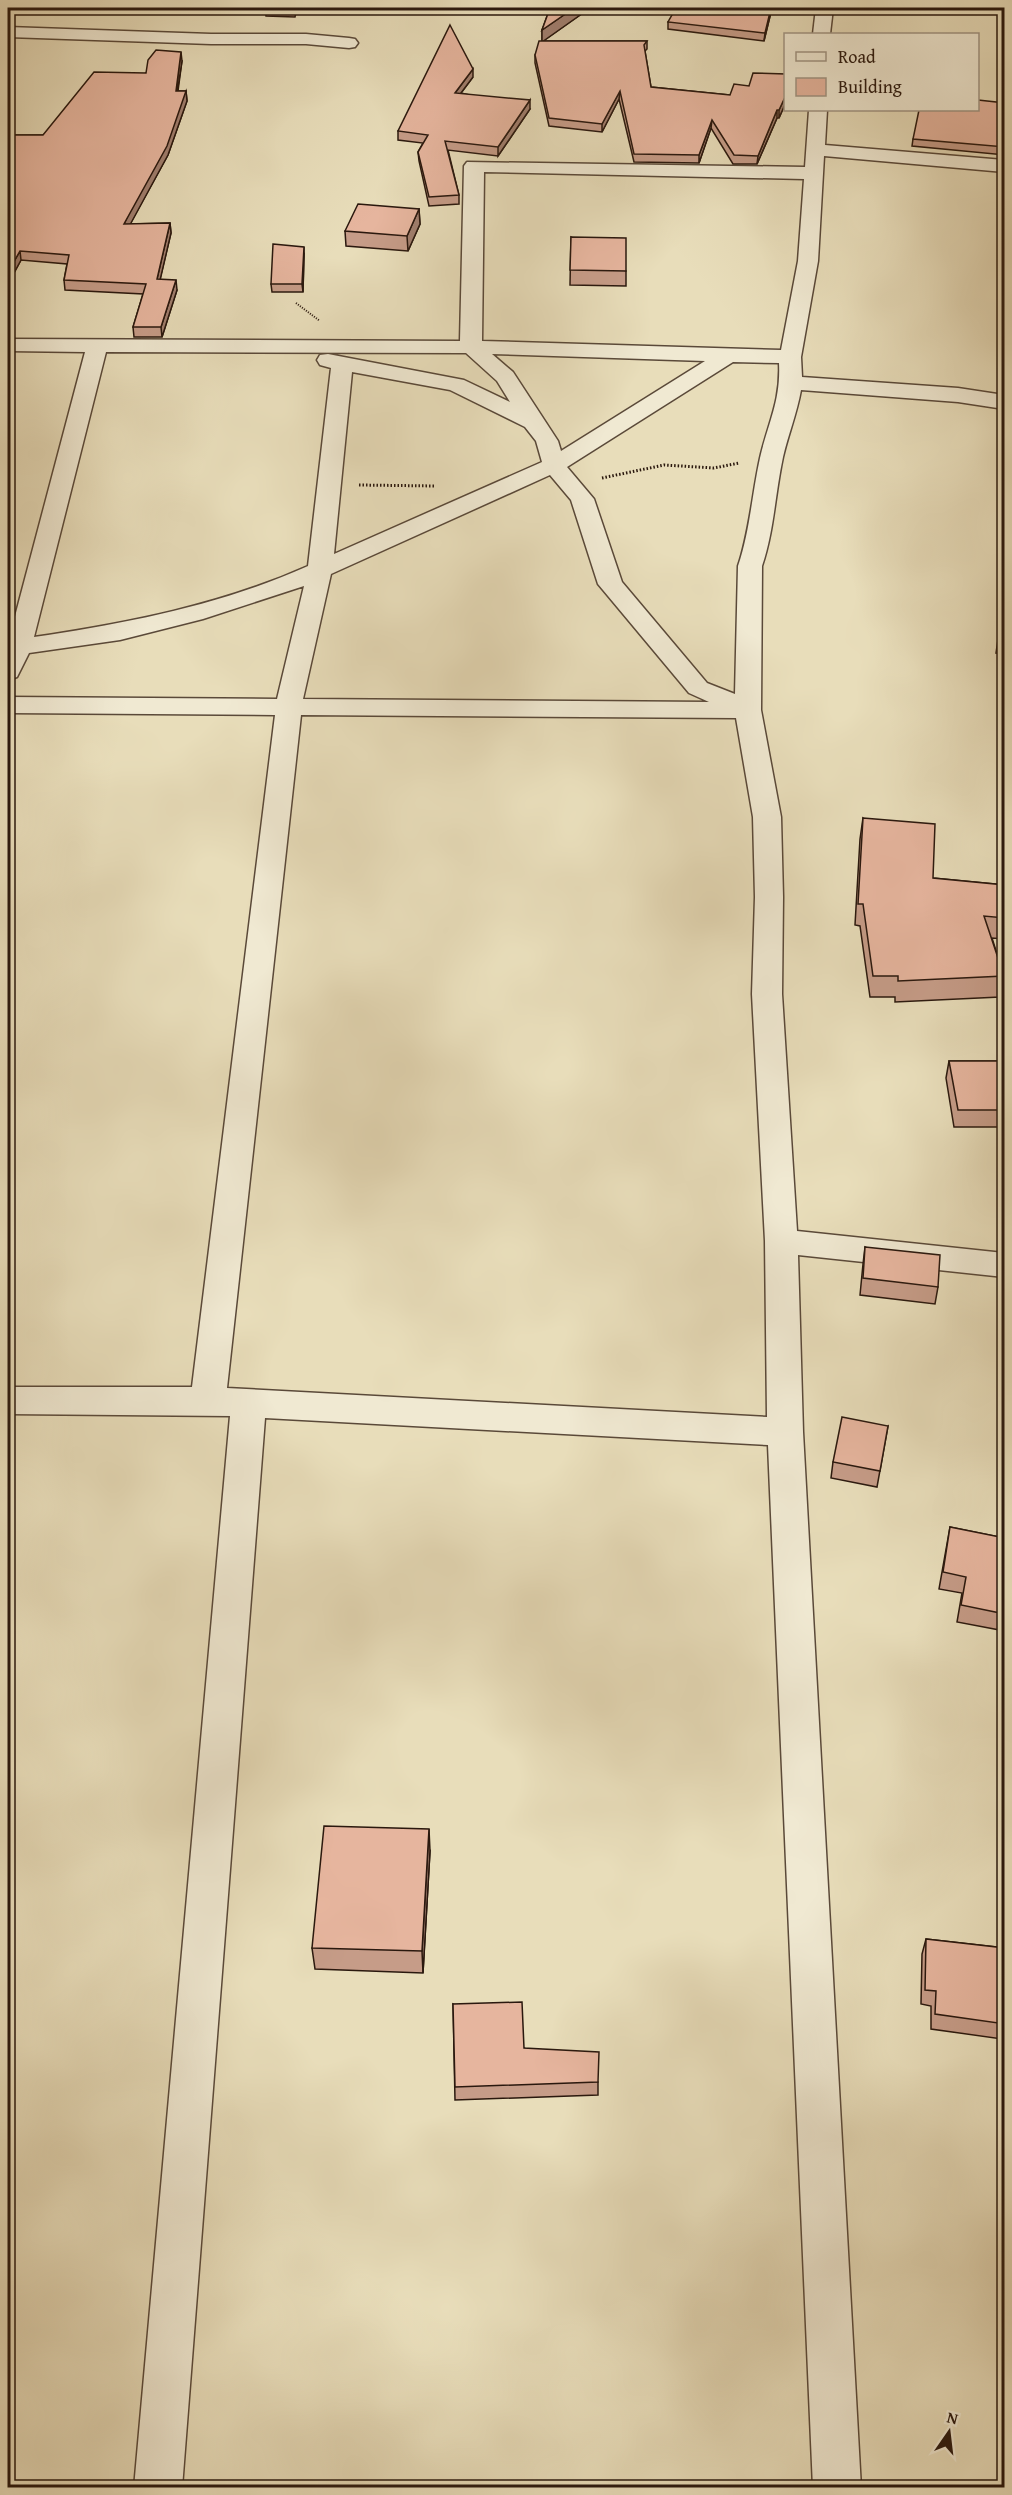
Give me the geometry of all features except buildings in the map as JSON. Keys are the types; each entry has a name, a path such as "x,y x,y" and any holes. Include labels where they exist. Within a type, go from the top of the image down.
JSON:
{"street":[{"path":"822,33 824,8"},
{"path":"8,32 211,39 306,39 349,43"},
{"path":"818,111 808,261 786,412 772,456 757,546 750,566 748,710 767,817 770,897 767,994 781,1241 785,1432 837,2487"},
{"path":"748,710 698,688 610,584 582,499 554,465 547,441 505,377 471,347 474,165 815,161 1005,166"},
{"path":"8,345 471,347 729,355 791,370 1005,402"},
{"path":"8,672 19,647 97,346"},
{"path":"293,347 342,364 456,385 533,422"},
{"path":"19,647 120,632 203,612 290,583 554,465 729,355"},
{"path":"158,2487 228,1403 289,705 320,570 342,364"},
{"path":"8,705 289,705 748,710"},
{"path":"781,1241 1005,1265"},
{"path":"8,1400 228,1403 785,1432"}],"path":[{"path":"570,485 664,465 714,468 772,456"},
{"path":"329,485 447,486"}]}
